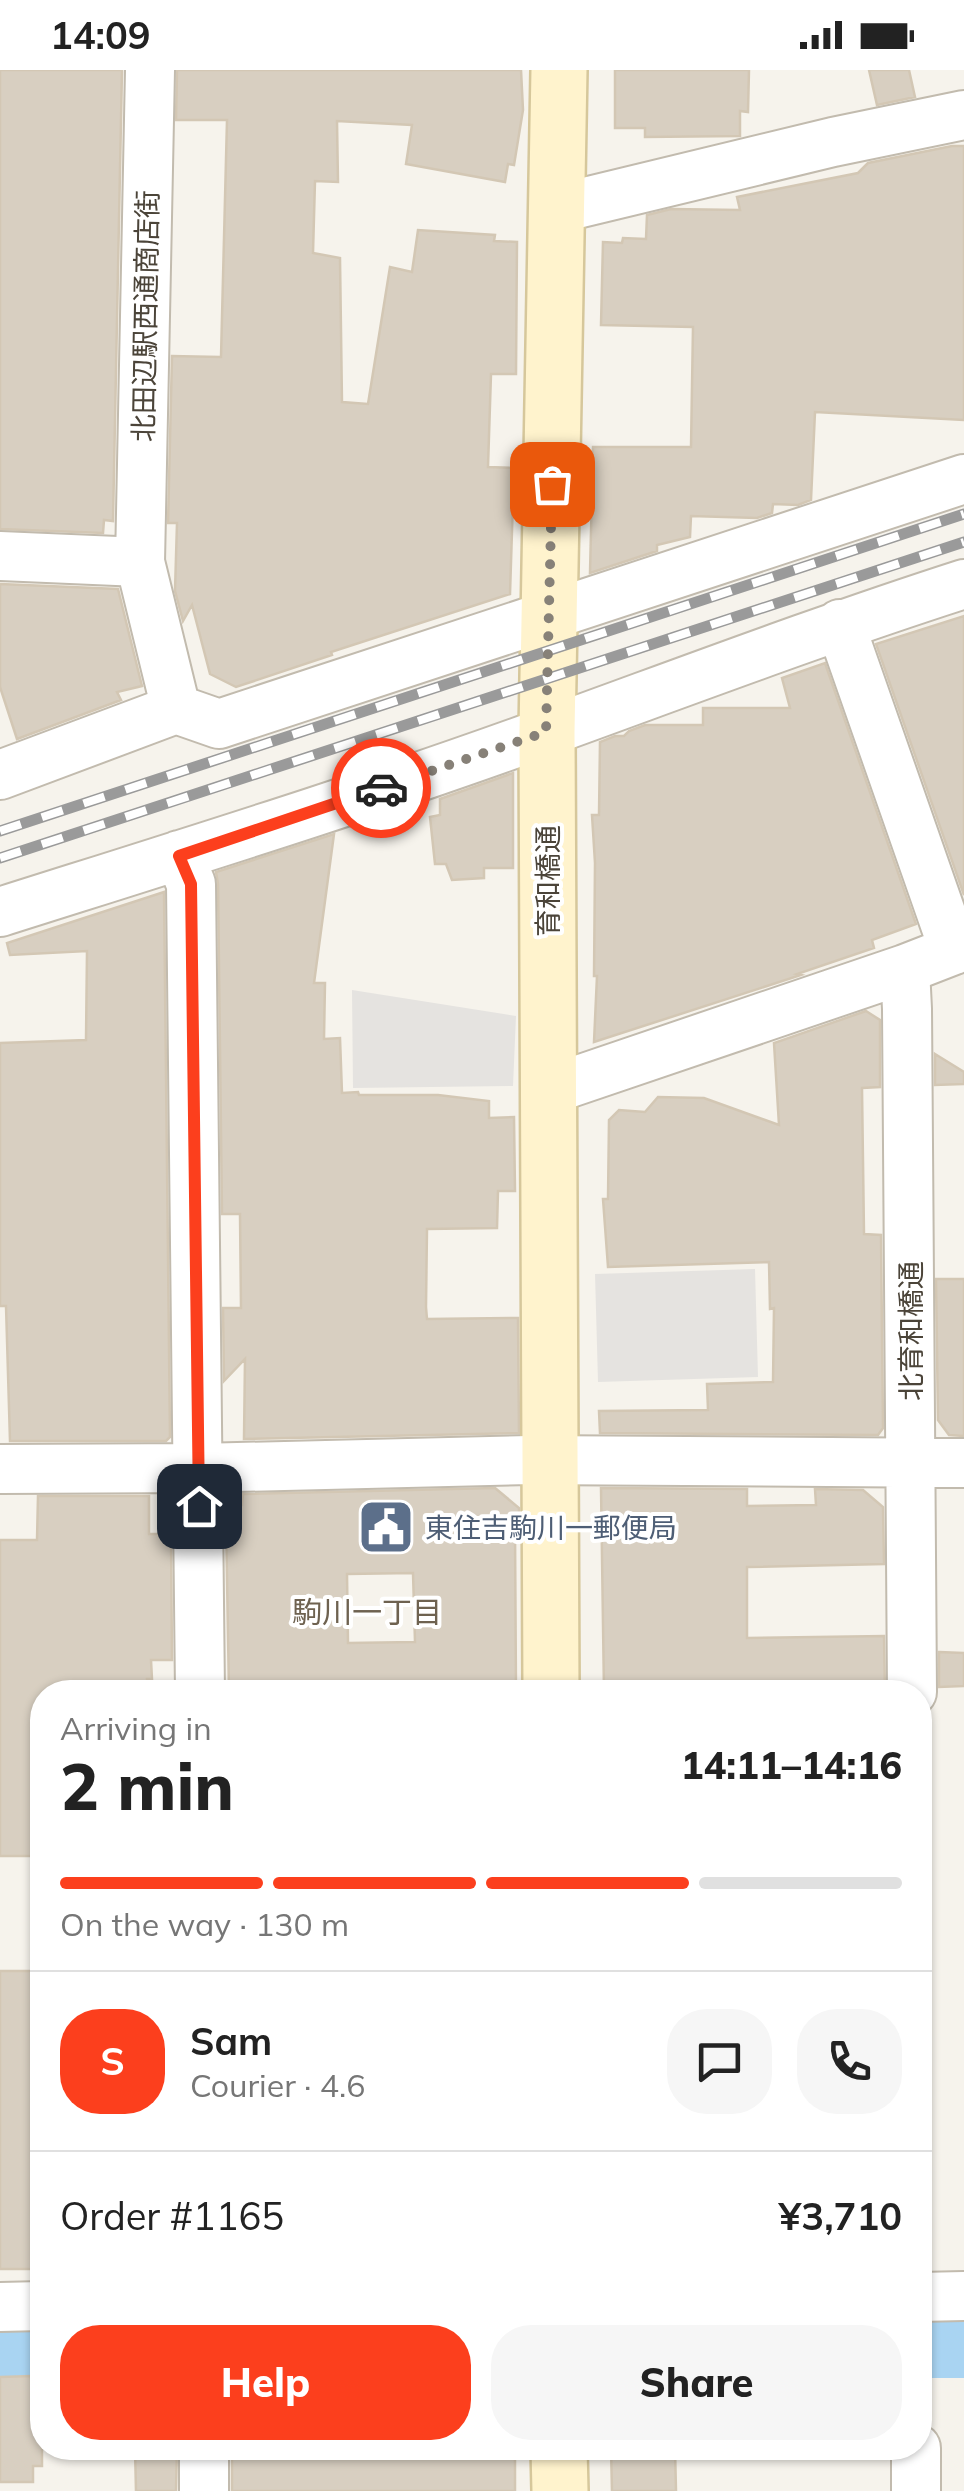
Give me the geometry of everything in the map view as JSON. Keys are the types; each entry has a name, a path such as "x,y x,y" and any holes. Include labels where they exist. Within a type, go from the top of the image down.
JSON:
{"street":[{"name":"北田辺駅西通商店街","path":"150,70 140,562 176,709"},
{"name":"育和橋通","path":"551,1680 546,732 559,70"},
{"path":"556,208 964,115"},
{"path":"0,776 176,709 219,724 964,480"},
{"path":"0,556 140,562"},
{"path":"0,912 546,732 840,624 964,584"},
{"path":"549,1090 959,948 840,624"},
{"path":"179,856 191,884 200,1680"},
{"name":"北育和橋通","path":"905,968 912,1680"},
{"path":"0,1469 548,1460 964,1462"},
{"path":"932,2297 964,2296"},
{"path":"0,2307 30,2306"},
{"path":"204,2460 204,2491"},
{"path":"560,2460 560,2491"},
{"path":"916,2460 916,2491"}],"shaded area":[{"path":"352,990 516,1016 513,1086 353,1088"},
{"path":"755,1269 758,1377 598,1382 595,1274"}],"building":[{"path":"0,70 122,70 113,521 104,520 103,533 0,529"},
{"path":"177,70 521,70 523,110 514,165 508,164 505,182 406,164 412,125 337,121 338,182 315,181 313,253 340,258 342,402 368,404 390,267 412,272 418,230 495,235 494,241 517,242 516,374 491,374 488,467 514,468 510,594 236,687 210,674 192,605 183,621 175,591 177,523 168,523 172,356 221,357 227,120 176,120"},
{"path":"615,70 749,70 748,112 740,111 740,136 645,137 645,128 615,128"},
{"path":"869,70 909,70 915,97 877,105"},
{"path":"964,146 964,420 815,412 811,500 798,505 773,504 772,513 757,518 691,516 690,537 657,545 657,551 590,573 593,447 691,447 693,327 601,325 603,242 646,239 647,215 671,209 740,210 737,197 858,173 868,163"},
{"path":"0,584 118,589 142,686 117,692 121,700 17,739 0,687"},
{"path":"964,616 964,895 876,644"},
{"path":"825,663 916,924 872,940 874,948 797,974 801,975 594,1042 597,976 592,815 599,815 600,742 645,725 703,725 703,708 790,708 782,678"},
{"path":"513,773 513,868 484,868 484,878 452,880 446,864 435,864 430,817 440,815 440,799"},
{"path":"334,834 314,983 325,983 324,1039 340,1038 342,1093 438,1095 489,1101 489,1118 514,1117 515,1191 498,1191 497,1228 427,1229 426,1307 427,1319 518,1318 519,1433 244,1439 245,1359 224,1381 223,1308 241,1308 240,1214 222,1214 216,872"},
{"path":"164,892 170,1437 166,1441 10,1441 6,1306 0,1306 0,1043 86,1040 87,951 10,955 7,943"},
{"path":"866,1011 880,1020 880,1087 862,1088 864,1234 881,1235 883,1428 878,1435 600,1433 599,1411 708,1410 707,1384 773,1382 774,1308 770,1309 769,1262 608,1267 603,1199 608,1199 609,1120 619,1110 645,1112 658,1097 704,1098 779,1125 774,1043"},
{"path":"935,1054 964,1072 964,1084 935,1085"},
{"path":"936,1279 964,1279 964,1436 949,1435 938,1420"},
{"path":"495,1488 519,1508 519,1528 515,1528 516,1680 229,1680 226,1521 235,1521 235,1505 242,1505 243,1494","holes":["413,1573 415,1642 348,1643 347,1574"]},
{"path":"601,1488 747,1489 747,1506 816,1505 815,1489 863,1490 883,1507 884,1564 747,1567 747,1638 884,1636 885,1680 604,1680"},
{"path":"38,1496 149,1496 149,1534 171,1534 172,1660 151,1660 152,1679 147,1680 30,1680 30,1856 0,1856 0,1540 37,1540"},
{"path":"939,1652 964,1653 964,1686 939,1687"},
{"path":"0,1971 30,1971 30,2269 0,2269"},
{"path":"30,2376 30,2460 42,2460 42,2466 33,2466 33,2482 0,2482 0,2377"},
{"path":"135,2460 177,2460 176,2491 136,2491"},
{"path":"232,2460 515,2460 515,2491 232,2491"},
{"path":"611,2460 675,2460 676,2491 612,2491"}],"waterway":[{"path":"932,2338 964,2338"},
{"path":"0,2346 30,2346"}],"railway":[{"path":"0,831 964,514"},
{"path":"0,858 964,542"}],"way so far":[{"path":"381,788 546,732 552,484"}],"place":[{"name":"東住吉駒川一郵便局","path":"386,1527"}],"district":[{"name":"駒川一丁目","path":"367,1612"}],"route":[{"path":"199,1506 191,884 179,856 381,788"}]}
